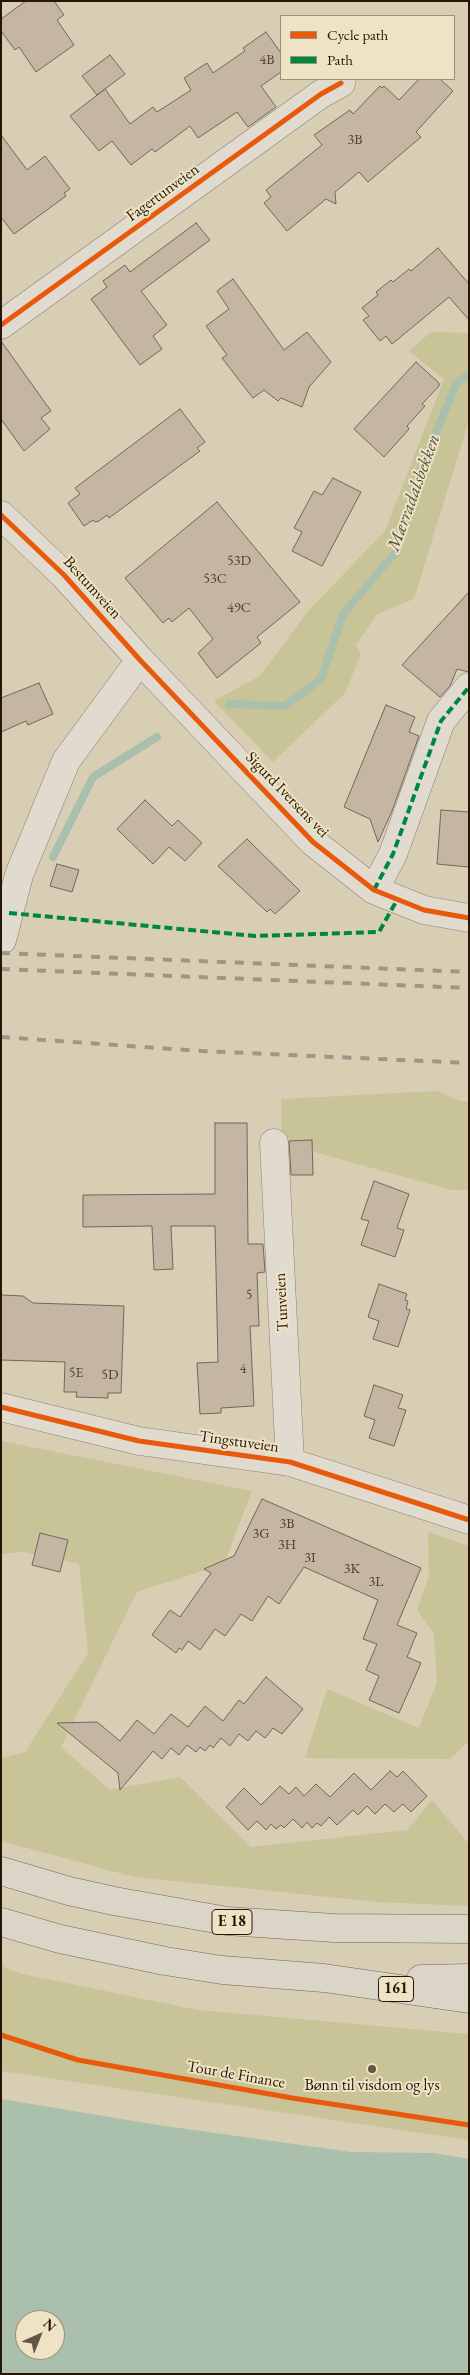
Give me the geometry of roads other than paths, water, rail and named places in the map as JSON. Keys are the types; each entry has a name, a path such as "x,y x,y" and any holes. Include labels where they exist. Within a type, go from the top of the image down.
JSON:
{"highway":[{"name":"E 18","path":"1,1871 69,1891 162,1911 227,1921 334,1928 469,1929"},
{"path":"1,1922 60,1939 165,1961 232,1971 324,1978 469,1978"},
{"name":"161","path":"324,1978 469,1999"}],"street":[{"name":"Fagertunveien","path":"1,325 321,94 341,83"},
{"name":"Bestumveien","path":"1,515 64,575 140,660"},
{"name":"Sigurd Iversens vei","path":"140,660 313,842 374,890 424,910 469,918"},
{"path":"2,940 19,875 66,761 140,660"},
{"path":"374,890 393,854 441,721 469,686"},
{"name":"Tunveien","path":"274,1143 290,1462"},
{"name":"Tingstuveien","path":"1,1407 139,1441 290,1462 469,1520"}],"waterway":[{"name":"Mærradalsbekken","path":"229,704 285,706 321,679 343,614 396,552 418,476 456,384 469,374"},
{"name":"Mærradalsbekken","path":"53,857 93,777 157,737"}],"railway":[{"path":"1,953 469,972"},
{"path":"1,969 469,988"},
{"path":"1,1037 202,1051 469,1063"}],"place":[{"name":"Bønn til visdom og lys","path":"372,2069"}]}
